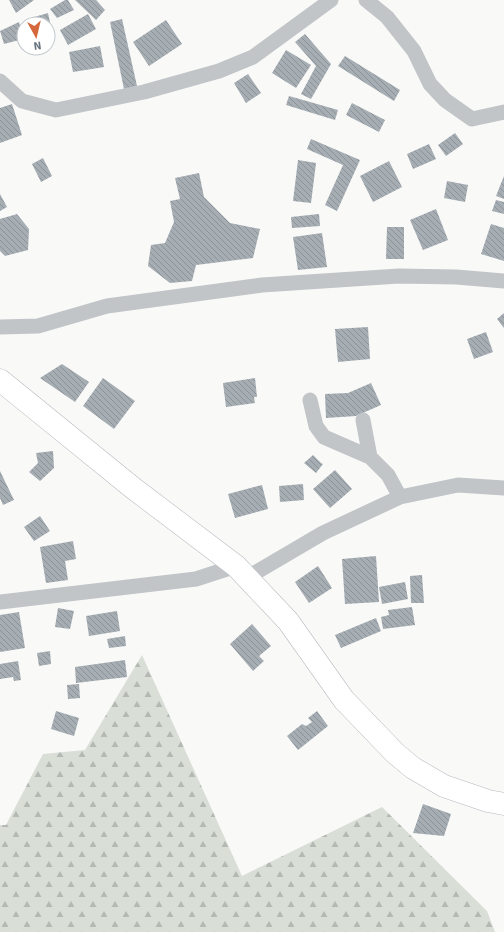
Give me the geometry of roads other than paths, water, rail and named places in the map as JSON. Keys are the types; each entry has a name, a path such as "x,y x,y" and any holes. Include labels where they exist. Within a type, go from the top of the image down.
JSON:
{"main road":[{"path":"0,380 133,488 242,571 288,621 344,700 395,753 414,768 444,786 488,801 504,804"}],"street":[{"path":"0,81 22,101 56,110 144,92 219,71 253,57 331,0"},
{"path":"366,0 387,17 414,51 430,84 445,100 472,118 504,112"},
{"path":"0,327 38,326 107,306 262,284 399,276 456,277 504,281"},
{"path":"310,400 316,426 324,437 370,458 388,475 400,497"},
{"path":"363,420 370,458"},
{"path":"0,602 196,579 242,571 400,497 458,485 504,488"}]}
